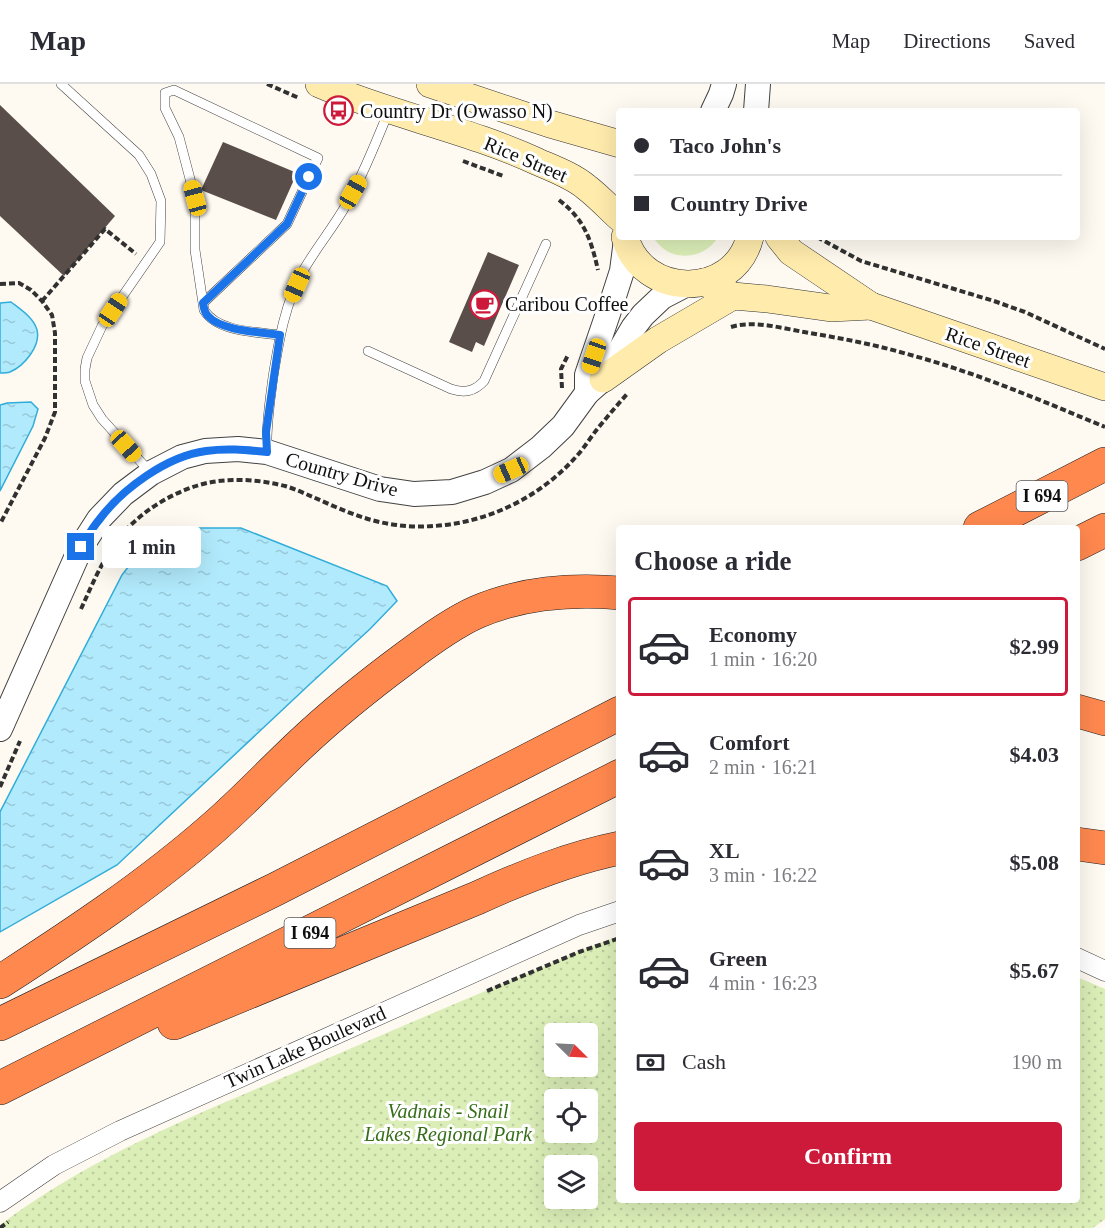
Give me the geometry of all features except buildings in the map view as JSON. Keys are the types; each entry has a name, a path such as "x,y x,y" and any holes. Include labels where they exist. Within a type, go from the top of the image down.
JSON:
{"highway":[{"name":"I 694","path":"986,525 1105,464"},
{"path":"1080,542 1105,530"},
{"path":"0,982 97,919 152,879 214,828 304,741 386,672 433,637 476,612 520,598 591,591 616,593"},
{"path":"1080,712 1105,719"},
{"path":"0,1024 255,900 616,715"},
{"name":"I 694","path":"0,1088 616,778"},
{"path":"1080,844 1105,848"},
{"path":"0,1095 513,882 588,856 616,849"}],"main road":[{"name":"Rice Street","path":"430,84 550,124 616,143"},
{"name":"Rice Street","path":"313,93 341,93 502,146 552,168 585,186 616,224"},
{"name":"Rice Street","path":"626,240 634,258 648,272 666,281 695,284 733,296 831,309 871,306"},
{"path":"695,284 723,275 738,261 749,240"},
{"name":"Rice Street","path":"781,240 791,252 871,306 1105,387"},
{"path":"595,386 658,339 733,296"}],"street":[{"path":"715,108 724,84"},
{"path":"756,108 758,84"},
{"name":"Country Drive","path":"595,386 587,375 622,271 623,240"},
{"name":"Country Drive","path":"0,729 81,547 99,519 115,502 151,473 182,457 206,451 238,449 267,452 380,489 414,494 452,492 484,482 511,470 541,447 563,426 595,386 643,315 662,297 695,284"},
{"name":"Twin Lake Boulevard","path":"0,1202 54,1165 120,1131 579,925 616,912"},
{"path":"1080,959 1105,971"}],"lane":[{"path":"61,84 139,155 151,174 161,201 160,242 102,326 87,358 85,381 93,405 102,419 151,473"},
{"path":"203,303 287,224 318,158 174,90 165,93 165,108 179,137 195,198 195,250 204,310 207,316 220,325 280,335"},
{"path":"267,452 266,432 280,335 290,298 303,271 361,179 389,110"},
{"path":"368,351 451,389 465,392 478,387 484,381 546,244"}],"path":[{"path":"267,84 313,93"},
{"path":"457,157 513,179"},
{"path":"553,195 567,206 586,229 599,272"},
{"path":"42,301 105,229 146,262"},
{"path":"822,240 861,261 1014,308 1105,349"},
{"path":"0,284 19,283 31,290 52,315 55,333 55,412 45,438 0,524"},
{"path":"723,329 740,324 764,325 860,342 908,354 973,375 1105,427"},
{"path":"563,426 561,369 572,348"},
{"path":"78,616 101,567 120,537 154,506 182,491 212,482 247,480 286,486 366,518 392,524 422,526 478,519 519,502 557,475 580,453 629,391"},
{"path":"0,787 23,735"},
{"path":"486,992 579,951 616,939"},
{"path":"0,1228 11,1219"}],"green space":[{"path":"655,240 716,240 698,254 684,256 668,252"},
{"name":"Vadnais - Snail Lakes Regional Park","path":"616,937 616,1203 1080,1203 1080,978 1105,989 1105,1219 1093,1228 0,1228 0,1225 38,1198 118,1152 160,1131"}],"water":[{"path":"11,302 33,322 38,336 34,349 26,360 10,372 0,373 0,303"},
{"path":"31,402 38,409 33,426 0,491 0,405"},
{"path":"192,528 241,528 387,586 397,601 370,629 117,865 0,932 0,812 122,575 142,549"}],"place":[{"name":"Country Dr (Owasso N)","path":"339,111"},
{"name":"Caribou Coffee","path":"484,304"}],"route":[{"path":"81,547 99,519 123,494 151,473 182,457 206,451 238,449 267,452 266,432 280,335 220,325 207,316 203,303 287,224 309,177"}]}
